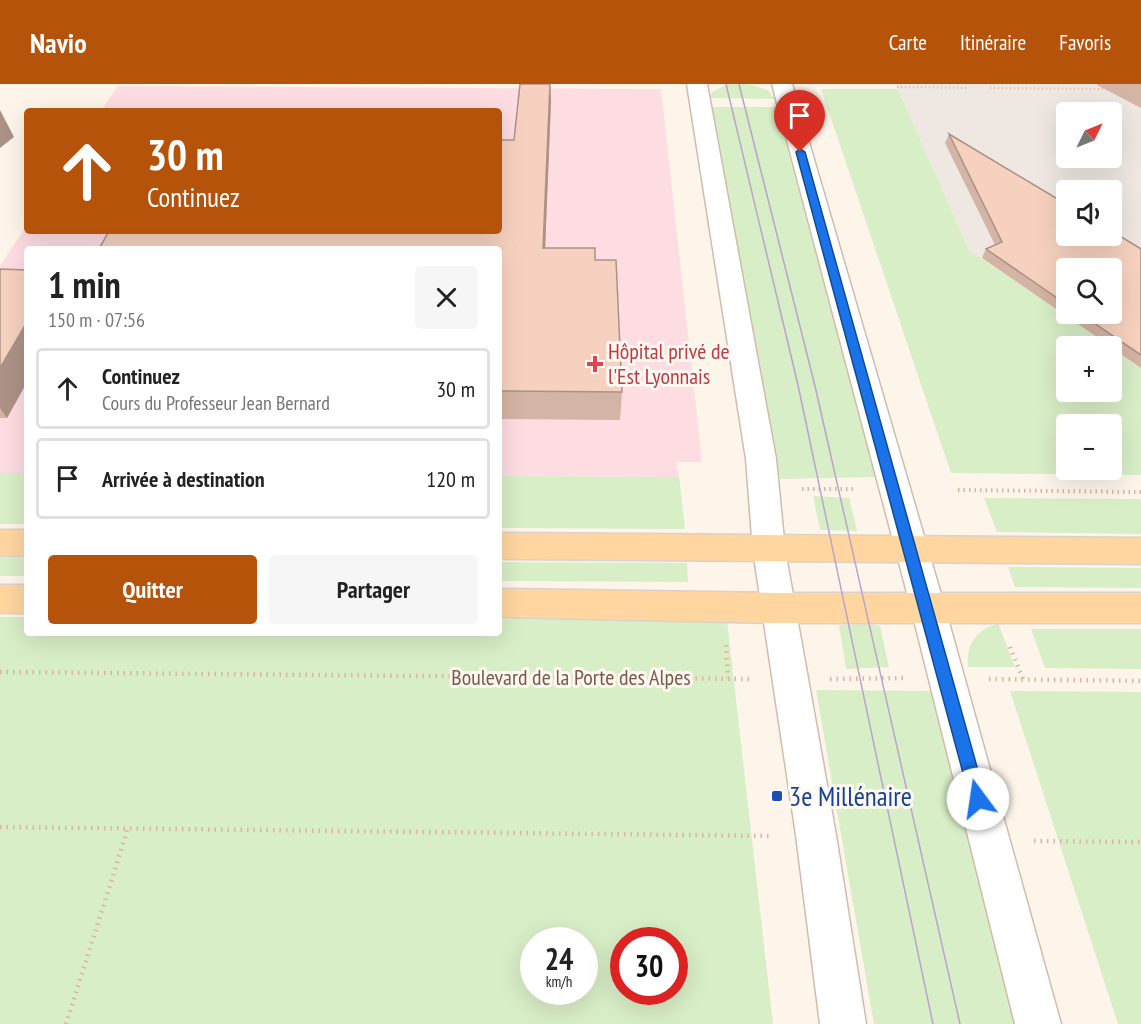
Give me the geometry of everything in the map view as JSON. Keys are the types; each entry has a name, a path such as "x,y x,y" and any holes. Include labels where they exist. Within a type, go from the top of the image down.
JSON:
{"main road":[{"path":"0,543 24,543"},
{"path":"502,546 769,550 1141,551"},
{"path":"0,598 24,599"},
{"path":"502,603 778,608 1141,608"}],"street":[{"path":"697,84 765,489 769,550 816,835 843,1024"},
{"path":"782,84 928,608 1038,1024"}],"path":[{"path":"956,84 958,88"},
{"path":"1007,84 1010,88"},
{"path":"990,88 1111,89 1107,84"},
{"path":"897,87 967,88"},
{"path":"765,489 894,491"},
{"path":"958,490 1141,492"},
{"name":"Boulevard de la Porte des Alpes","path":"0,672 1141,681"},
{"path":"0,827 816,835"},
{"path":"66,1024 128,828"},
{"path":"989,840 1141,842"}],"shaded area":[{"path":"896,84 1141,84 1141,368 1122,355 1122,336 1094,336 1077,324 1122,324 1122,258 1056,258 1056,310 969,250"},
{"name":"Hôpital privé de l'Est Lyonnais","path":"118,86 661,89 702,462 676,462 679,477 502,476 502,246 24,246 24,474 0,473 0,266 24,230 24,234 502,234 502,108 103,108"}],"green space":[{"path":"728,84 749,84 768,90 775,99 710,98 712,92"},
{"path":"821,89 898,89 969,250 1056,309 1056,324 1078,324 1095,336 1056,336 1056,402 1122,402 1122,355 1141,368 1141,475 1122,475 1122,414 1056,414 1056,474 951,473"},
{"path":"712,107 776,107 876,477 780,479"},
{"path":"0,473 24,473 24,524 0,524"},
{"path":"502,476 679,477 685,529 502,528"},
{"path":"813,496 849,498 857,531 820,530"},
{"path":"984,498 1141,499 1141,534 997,532"},
{"path":"0,558 24,558 24,576 0,576"},
{"path":"502,562 687,563 688,582 502,581"},
{"path":"1008,567 1141,568 1141,588 1015,587"},
{"path":"0,617 24,617 24,636 502,636 502,619 727,621 773,1024 0,1024"},
{"path":"998,623 1015,667 968,667 969,651 974,639 990,626"},
{"path":"839,625 880,626 889,667 846,669"},
{"path":"1031,629 1141,629 1141,669 1045,668"},
{"path":"816,690 932,691 1020,1024 874,1024"},
{"path":"1010,691 1141,692 1141,1024 1118,1024"}],"building":[{"path":"520,84 550,84 543,248 595,248 595,260 616,260 622,392 502,391 502,246 101,246 107,234 502,234 502,140 514,140"},
{"path":"949,134 1056,198 1056,246 1122,246 1122,237 1141,249 1141,355 1122,342 1122,336 1113,336 1096,324 1122,324 1122,258 1056,258 1056,297 986,249 1002,242"},
{"path":"0,269 24,270 24,327 0,368"}],"tram line":[{"path":"726,84 798,385 933,1024"},
{"path":"739,84 815,386 960,1024"}],"place":[{"name":"Hôpital privé de l'Est Lyonnais","path":"595,364"},
{"name":"3e Millénaire","path":"777,796"}],"route":[{"path":"800,152 928,608 978,799"}]}
